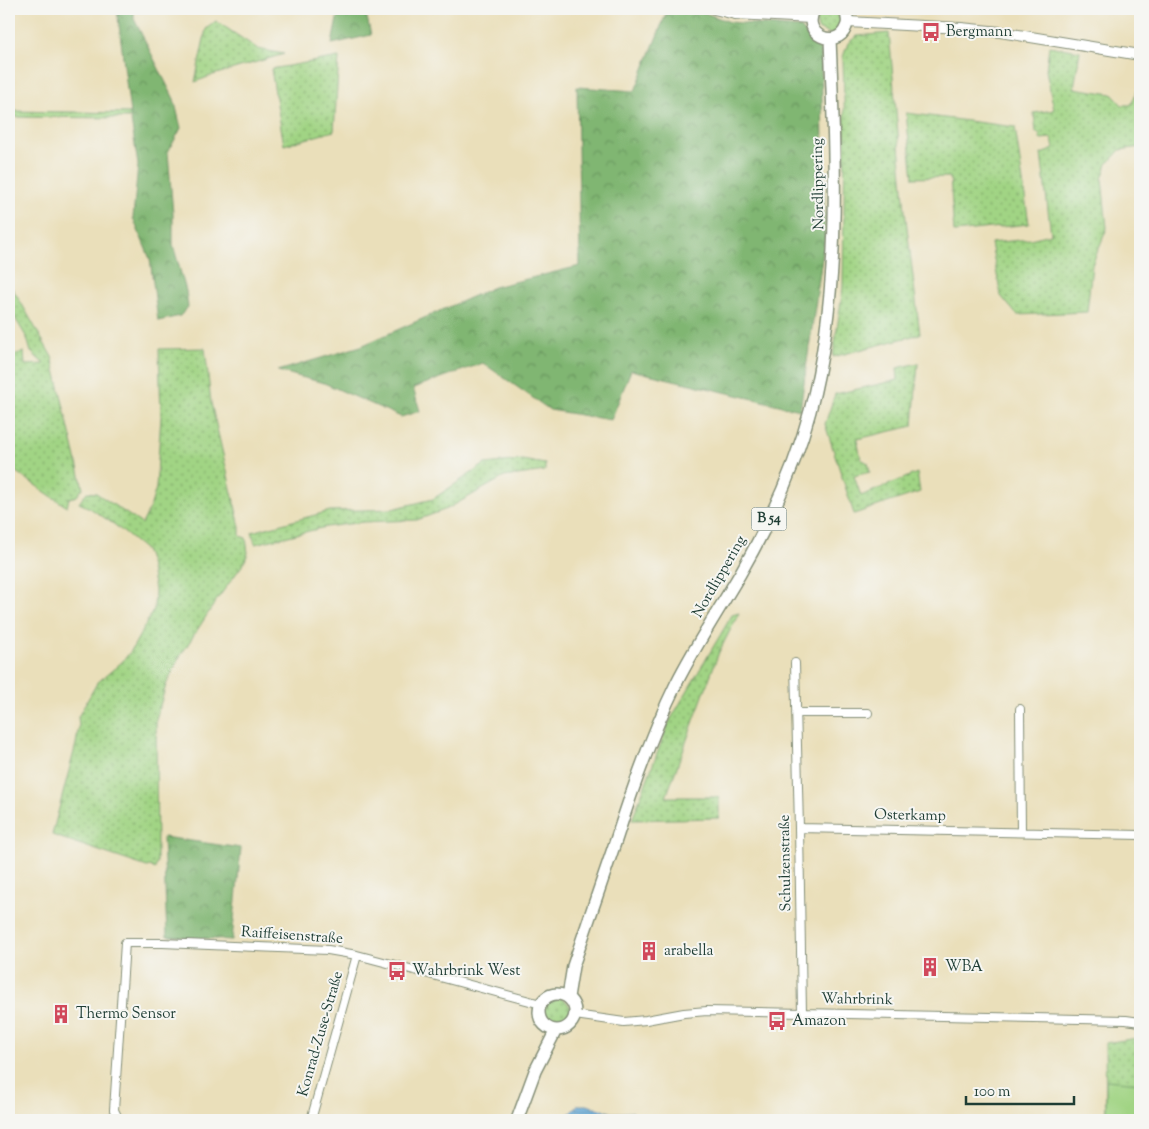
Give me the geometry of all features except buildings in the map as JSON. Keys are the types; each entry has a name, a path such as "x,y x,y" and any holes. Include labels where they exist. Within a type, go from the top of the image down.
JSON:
{"main road":[{"path":"813,14 812,27 821,37 830,39 842,34 847,26 848,22 844,9"},
{"name":"Nordlippering","path":"562,996 653,734 676,684 742,571 767,524 793,463 809,413 821,364 827,327 834,234 830,39"},
{"path":"549,996 562,996 574,1007 574,1019 562,1029 551,1028 540,1019 541,1004 549,996"},
{"path":"517,1120 551,1028"}],"street":[{"path":"714,9 735,14 813,14"},
{"path":"848,22 1000,32 1140,55"},
{"name":"Schulzenstraße","path":"795,662 802,1013"},
{"path":"1020,709 1021,832"},
{"path":"796,713 868,713"},
{"name":"Osterkamp","path":"799,828 1140,834"},
{"name":"Raiffeisenstraße","path":"119,1120 114,1110 125,943 328,950 357,955 541,1004"},
{"name":"Konrad-Zuse-Straße","path":"311,1120 357,955"},
{"name":"Wahrbrink","path":"575,1015 624,1022 692,1012 1118,1020 1140,1022"}],"green space":[{"path":"117,9 134,9 134,19 174,99 181,128 168,152 173,214 173,245 186,291 188,307 180,316 158,321 150,259 133,218 138,165"},
{"path":"339,9 365,9 371,35 332,44"},
{"path":"668,9 694,9 730,22 801,28 821,52 825,238 800,410 631,370 611,420 550,410 483,363 413,388 420,411 401,417 324,383 278,371 361,346 494,287 580,266 577,87 635,91"},
{"path":"821,9 838,9 842,13 843,26 832,35 818,29 816,16"},
{"path":"216,21 258,49 284,54 195,82 206,29"},
{"path":"889,33 905,211 920,334 833,357 843,287 845,135 843,57 848,43 857,36"},
{"path":"1049,46 1080,51 1074,88 1112,94 1122,105 1131,105 1140,87 1140,147 1120,150 1107,164 1102,179 1107,228 1092,265 1087,312 1017,315 1001,296 991,243 1030,239 1051,234 1041,154 1054,149 1052,138 1040,139 1039,133 1036,133 1034,113 1054,110 1046,70"},
{"path":"339,57 334,131 284,145 271,69"},
{"path":"9,111 130,113 131,118 9,117"},
{"path":"906,113 1015,127 1029,224 954,232 950,177 913,178"},
{"path":"9,284 52,357 83,488 77,496 69,498 67,507 9,467 9,356 24,352 25,365 44,364 31,352 27,338 9,308"},
{"path":"205,348 211,403 240,527 240,536 246,538 248,553 244,563 218,598 179,658 166,685 156,719 157,862 155,869 52,835 76,744 79,726 78,717 97,683 122,662 131,651 154,609 155,590 150,563 145,550 115,525 79,503 87,492 96,493 142,524 150,508 156,488 161,417 159,349"},
{"path":"918,363 913,426 857,439 861,459 868,463 870,472 854,476 861,496 917,473 920,492 854,514 825,424 835,394 898,380 897,368"},
{"path":"522,460 545,464 545,471 504,477 447,509 417,520 363,522 326,527 255,544 252,532 330,511 392,509 433,499 485,464"},
{"path":"739,613 719,652 666,797 719,797 719,818 632,820 669,722 732,615"},
{"path":"163,837 241,848 232,940 167,936"},
{"path":"557,998 567,1002 571,1012 567,1022 557,1026 547,1022 543,1012 547,1002"},
{"path":"1140,1038 1140,1088 1133,1120 1106,1120 1105,1043"},
{"path":"1106,1080 1140,1083 1133,1120 1106,1120"}],"water":[{"path":"578,1105 587,1105 613,1113 633,1112 637,1120 591,1120 579,1113 569,1114"}],"waterway":[{"path":"562,1120 569,1114"}],"place":[{"name":"Bergmann","path":"931,32"},
{"name":"arabella","path":"649,951"},
{"name":"WBA","path":"930,967"},
{"name":"Wahrbrink West","path":"397,971"},
{"name":"Thermo Sensor","path":"61,1014"},
{"name":"Amazon","path":"777,1021"}]}
